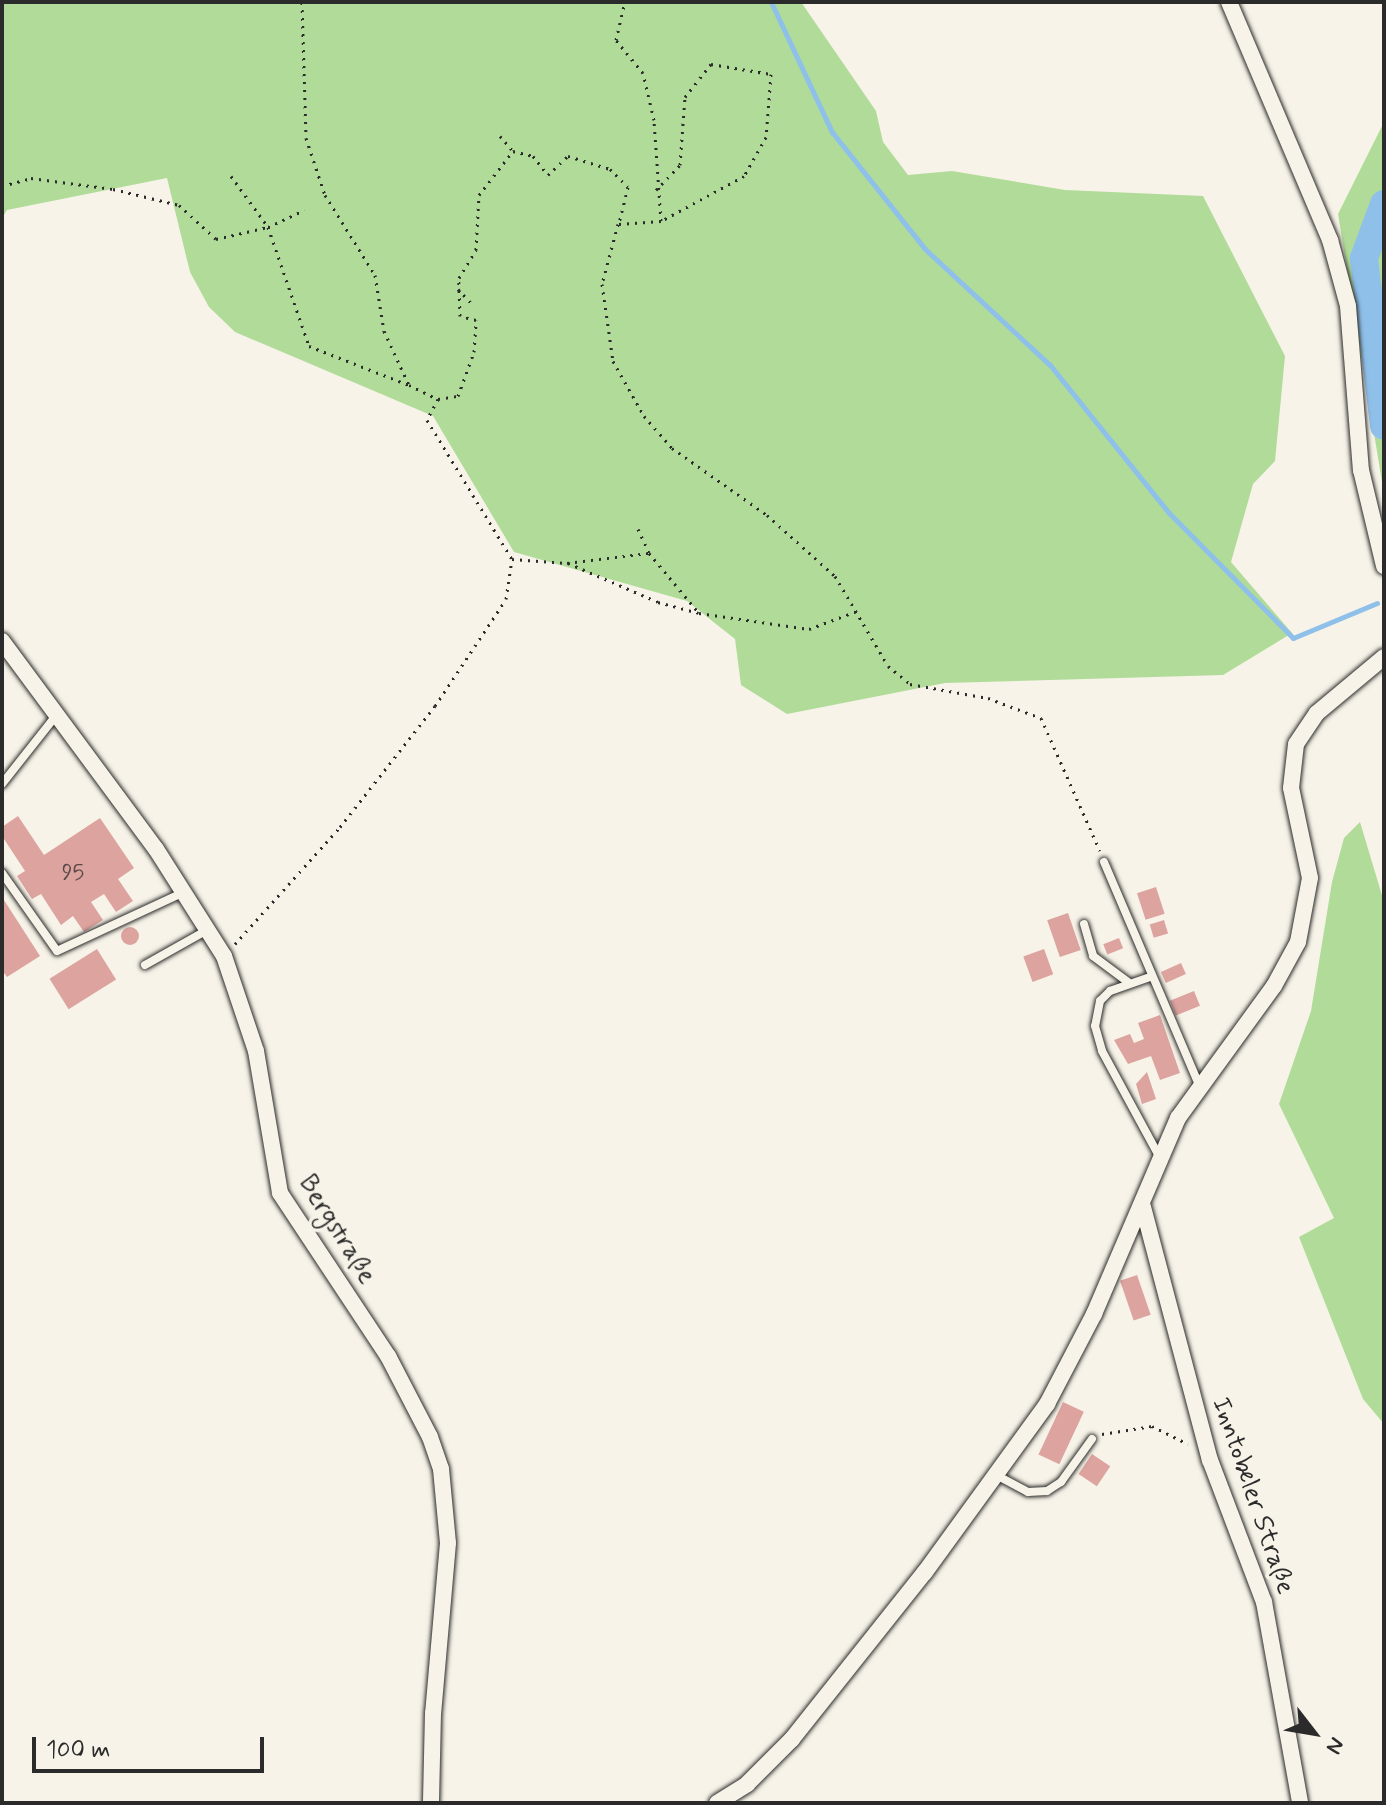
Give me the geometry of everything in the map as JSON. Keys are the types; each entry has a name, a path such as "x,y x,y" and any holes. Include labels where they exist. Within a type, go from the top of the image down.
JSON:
{"street":[{"path":"1229,2 1330,240 1348,306 1361,470 1384,566"},
{"name":"Bergstraße","path":"2,641 184,891 224,956 256,1051 280,1193 388,1356 441,1469 448,1543 431,1803"},
{"path":"717,1803 747,1784 792,1739 998,1476 1066,1370 1143,1207 1159,1156 1199,1085 1274,986 1305,920 1310,878 1291,788 1296,744 1317,713 1384,657"},
{"name":"Inntobeler Straße","path":"1143,1207 1210,1460 1264,1602 1300,1803"}],"lane":[{"path":"2,784 55,717"},
{"path":"1104,862 1150,977 1199,1085"},
{"path":"2,873 57,951 184,891"},
{"path":"1084,924 1093,956 1128,982"},
{"path":"145,965 207,930"},
{"path":"1150,977 1128,982 1100,1001 1095,1026 1102,1051 1159,1156"},
{"path":"998,1476 1028,1492 1047,1491 1061,1482 1092,1439"}],"path":[{"path":"302,2 306,138 325,195 375,275 384,331 409,385"},
{"path":"616,40 625,2"},
{"path":"610,42 616,40"},
{"path":"616,40 643,73 654,120 656,190 661,221"},
{"path":"619,224 661,221 744,176 766,137 771,74 711,64 685,97 680,165 656,190"},
{"path":"500,136 513,151 533,156 548,175 568,156 610,169 628,187 602,284 613,361 644,416 672,448 767,515 835,576 888,666 910,684 988,698 1041,718 1104,862"},
{"path":"231,176 268,227 309,346 438,399 458,396 474,352 476,320 460,316 458,289 476,250 479,195 513,151"},
{"path":"2,186 31,178 113,189 179,205 216,239 268,227 304,210"},
{"path":"458,289 474,306"},
{"path":"224,956 340,827 435,706 506,599 512,559 427,420 438,399"},
{"path":"638,529 649,553 699,613"},
{"path":"512,559 567,563 649,553"},
{"path":"567,563 658,602 699,613 809,629 857,611"},
{"path":"1092,1439 1152,1426 1175,1433 1210,1460"}],"green space":[{"path":"2,2 801,2 876,111 883,142 908,175 952,171 1065,190 1203,196 1285,356 1275,461 1253,484 1231,562 1292,633 1223,675 945,683 787,714 741,685 735,639 687,601 514,552 433,416 235,332 209,307 190,272 167,178 7,210 2,218"},
{"path":"1384,122 1384,494 1338,214"},
{"path":"1360,822 1384,902 1384,1424 1363,1399 1299,1237 1334,1218 1279,1104 1311,1011 1332,882 1344,838"}],"building":[{"path":"18,816 44,855 100,818 134,868 118,879 133,901 116,912 104,894 91,902 103,920 84,932 73,916 61,925 41,894 32,899 17,876 25,871 2,836 2,827"},
{"path":"1156,887 1165,914 1146,920 1137,893"},
{"path":"2,897 40,956 7,977 2,970"},
{"path":"1068,913 1081,950 1060,957 1047,920"},
{"path":"1164,920 1168,933 1154,938 1150,924"},
{"path":"126,927 134,927 139,936 137,943 126,945 121,940 121,932"},
{"path":"1119,938 1123,948 1107,955 1103,944"},
{"path":"97,949 116,980 69,1009 50,979"},
{"path":"1044,949 1053,974 1033,982 1023,957"},
{"path":"1181,963 1186,974 1166,983 1161,972"},
{"path":"1194,991 1200,1006 1176,1016 1170,1001"},
{"path":"1160,1015 1180,1073 1160,1080 1151,1056 1128,1064 1114,1040 1130,1034 1134,1043 1144,1039 1138,1023"},
{"path":"1147,1072 1156,1099 1142,1104 1136,1084"},
{"path":"1137,1275 1151,1315 1134,1321 1120,1281"},
{"path":"1063,1402 1084,1412 1059,1464 1038,1455"},
{"path":"1092,1454 1110,1466 1097,1486 1079,1474"}],"waterway":[{"path":"771,2 832,132 925,249 1050,365 1169,513 1293,638 1377,603"},
{"path":"1384,204 1364,258 1384,426"}]}
